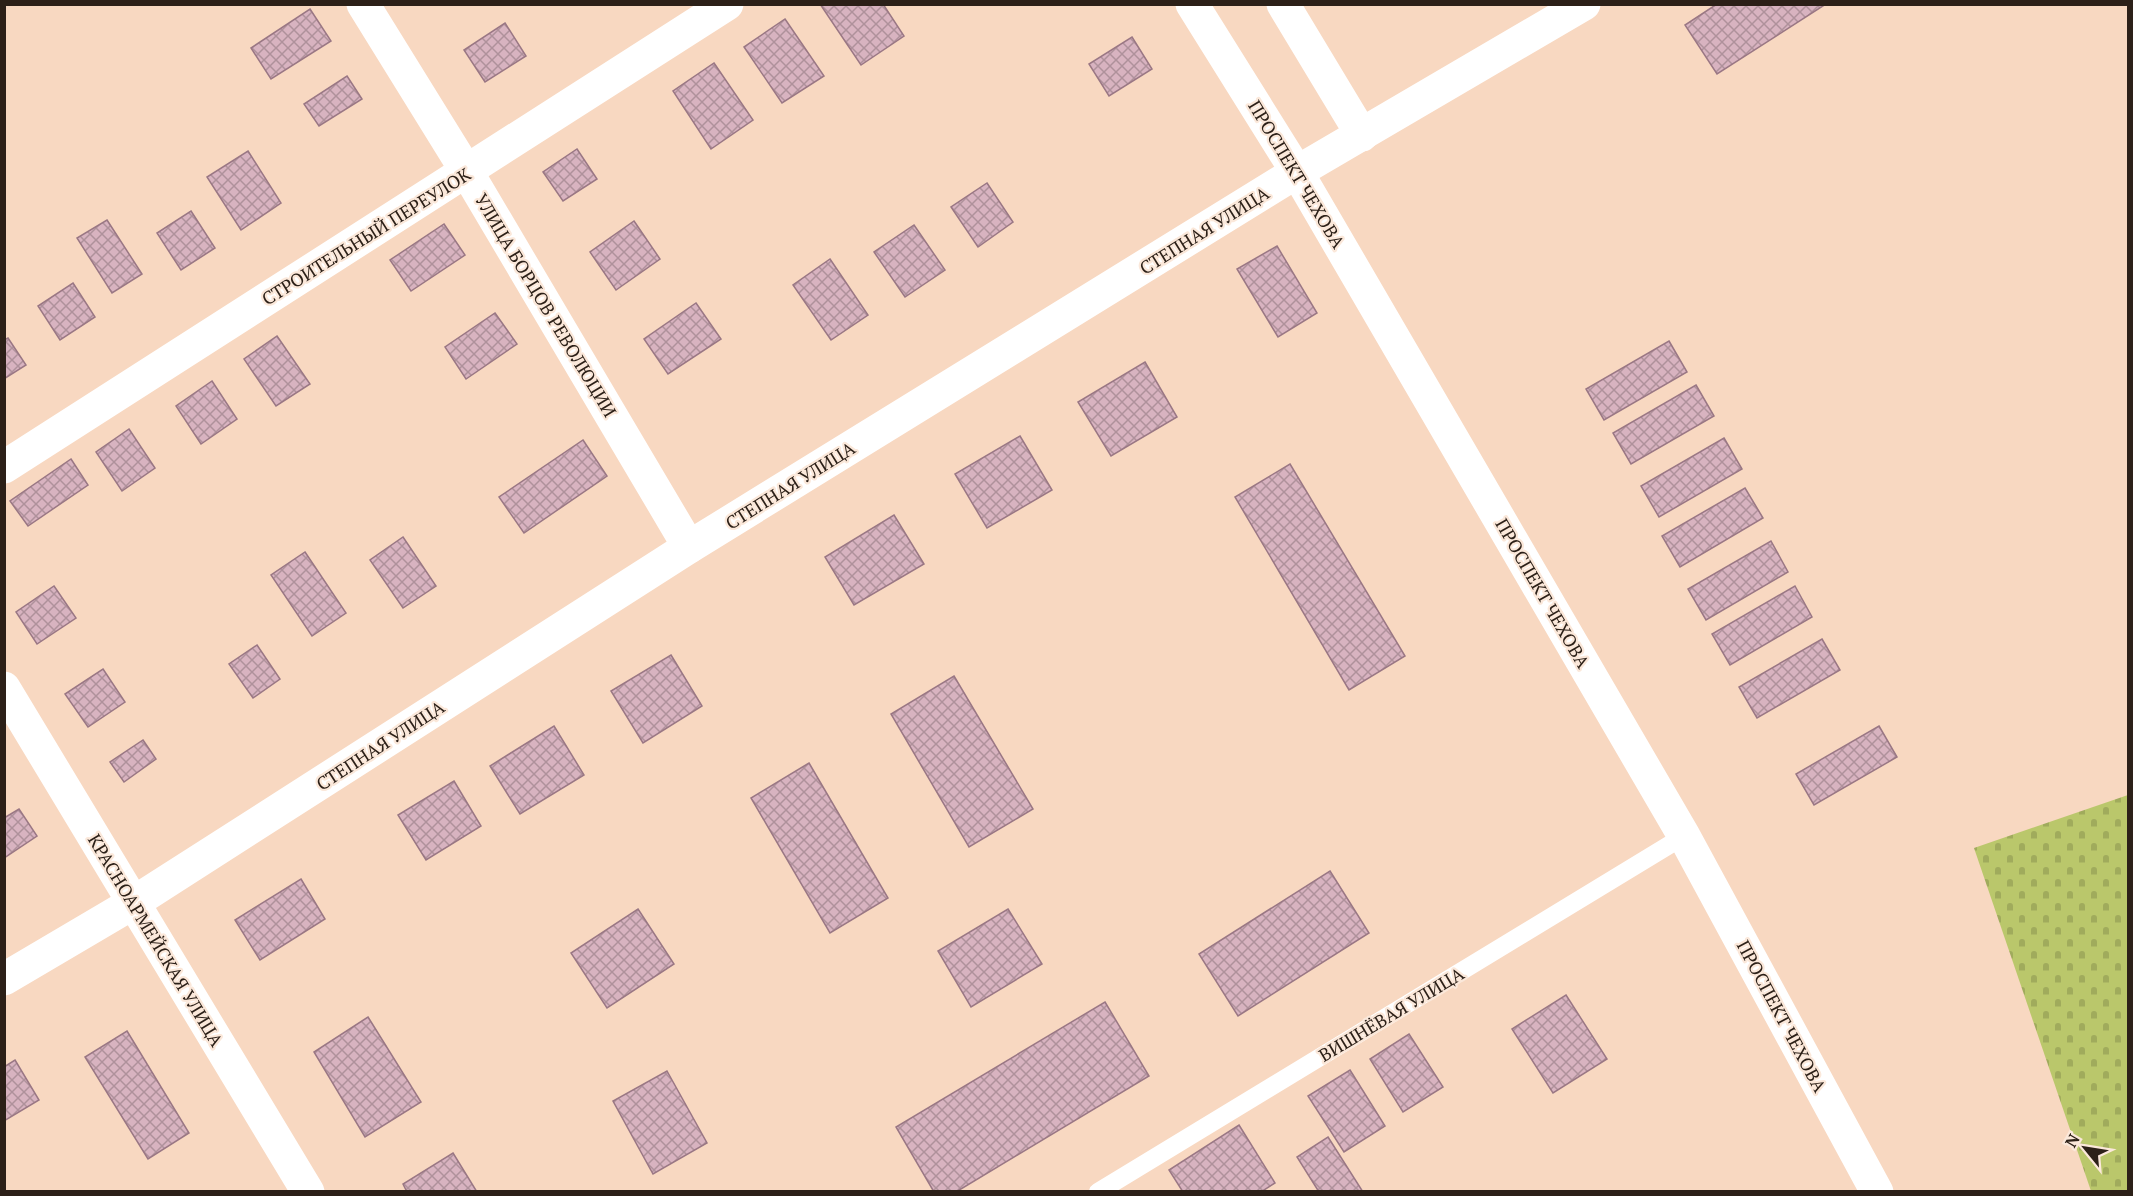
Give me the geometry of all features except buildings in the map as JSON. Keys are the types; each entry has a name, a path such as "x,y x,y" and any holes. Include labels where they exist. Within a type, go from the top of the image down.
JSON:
{"street":[{"name":"УЛИЦА БОРЦОВ РЕВОЛЮЦИИ","path":"363,4 467,172 688,547"},
{"name":"СТРОИТЕЛЬНЫЙ ПЕРЕУЛОК","path":"4,466 727,4"},
{"name":"ПРОСПЕКТ ЧЕХОВА","path":"1192,4 1297,172 1684,836 1877,1191"},
{"path":"1283,4 1362,135"},
{"name":"СТЕПНАЯ УЛИЦА","path":"4,979 134,903 688,547 1297,172 1584,4"},
{"name":"КРАСНОАРМЕЙСКАЯ УЛИЦА","path":"4,688 308,1191"}],"lane":[{"name":"ВИШНЁВАЯ УЛИЦА","path":"1098,1191 1684,836"}],"green space":[{"path":"2128,795 2128,1191 2091,1191 1974,848"}]}
